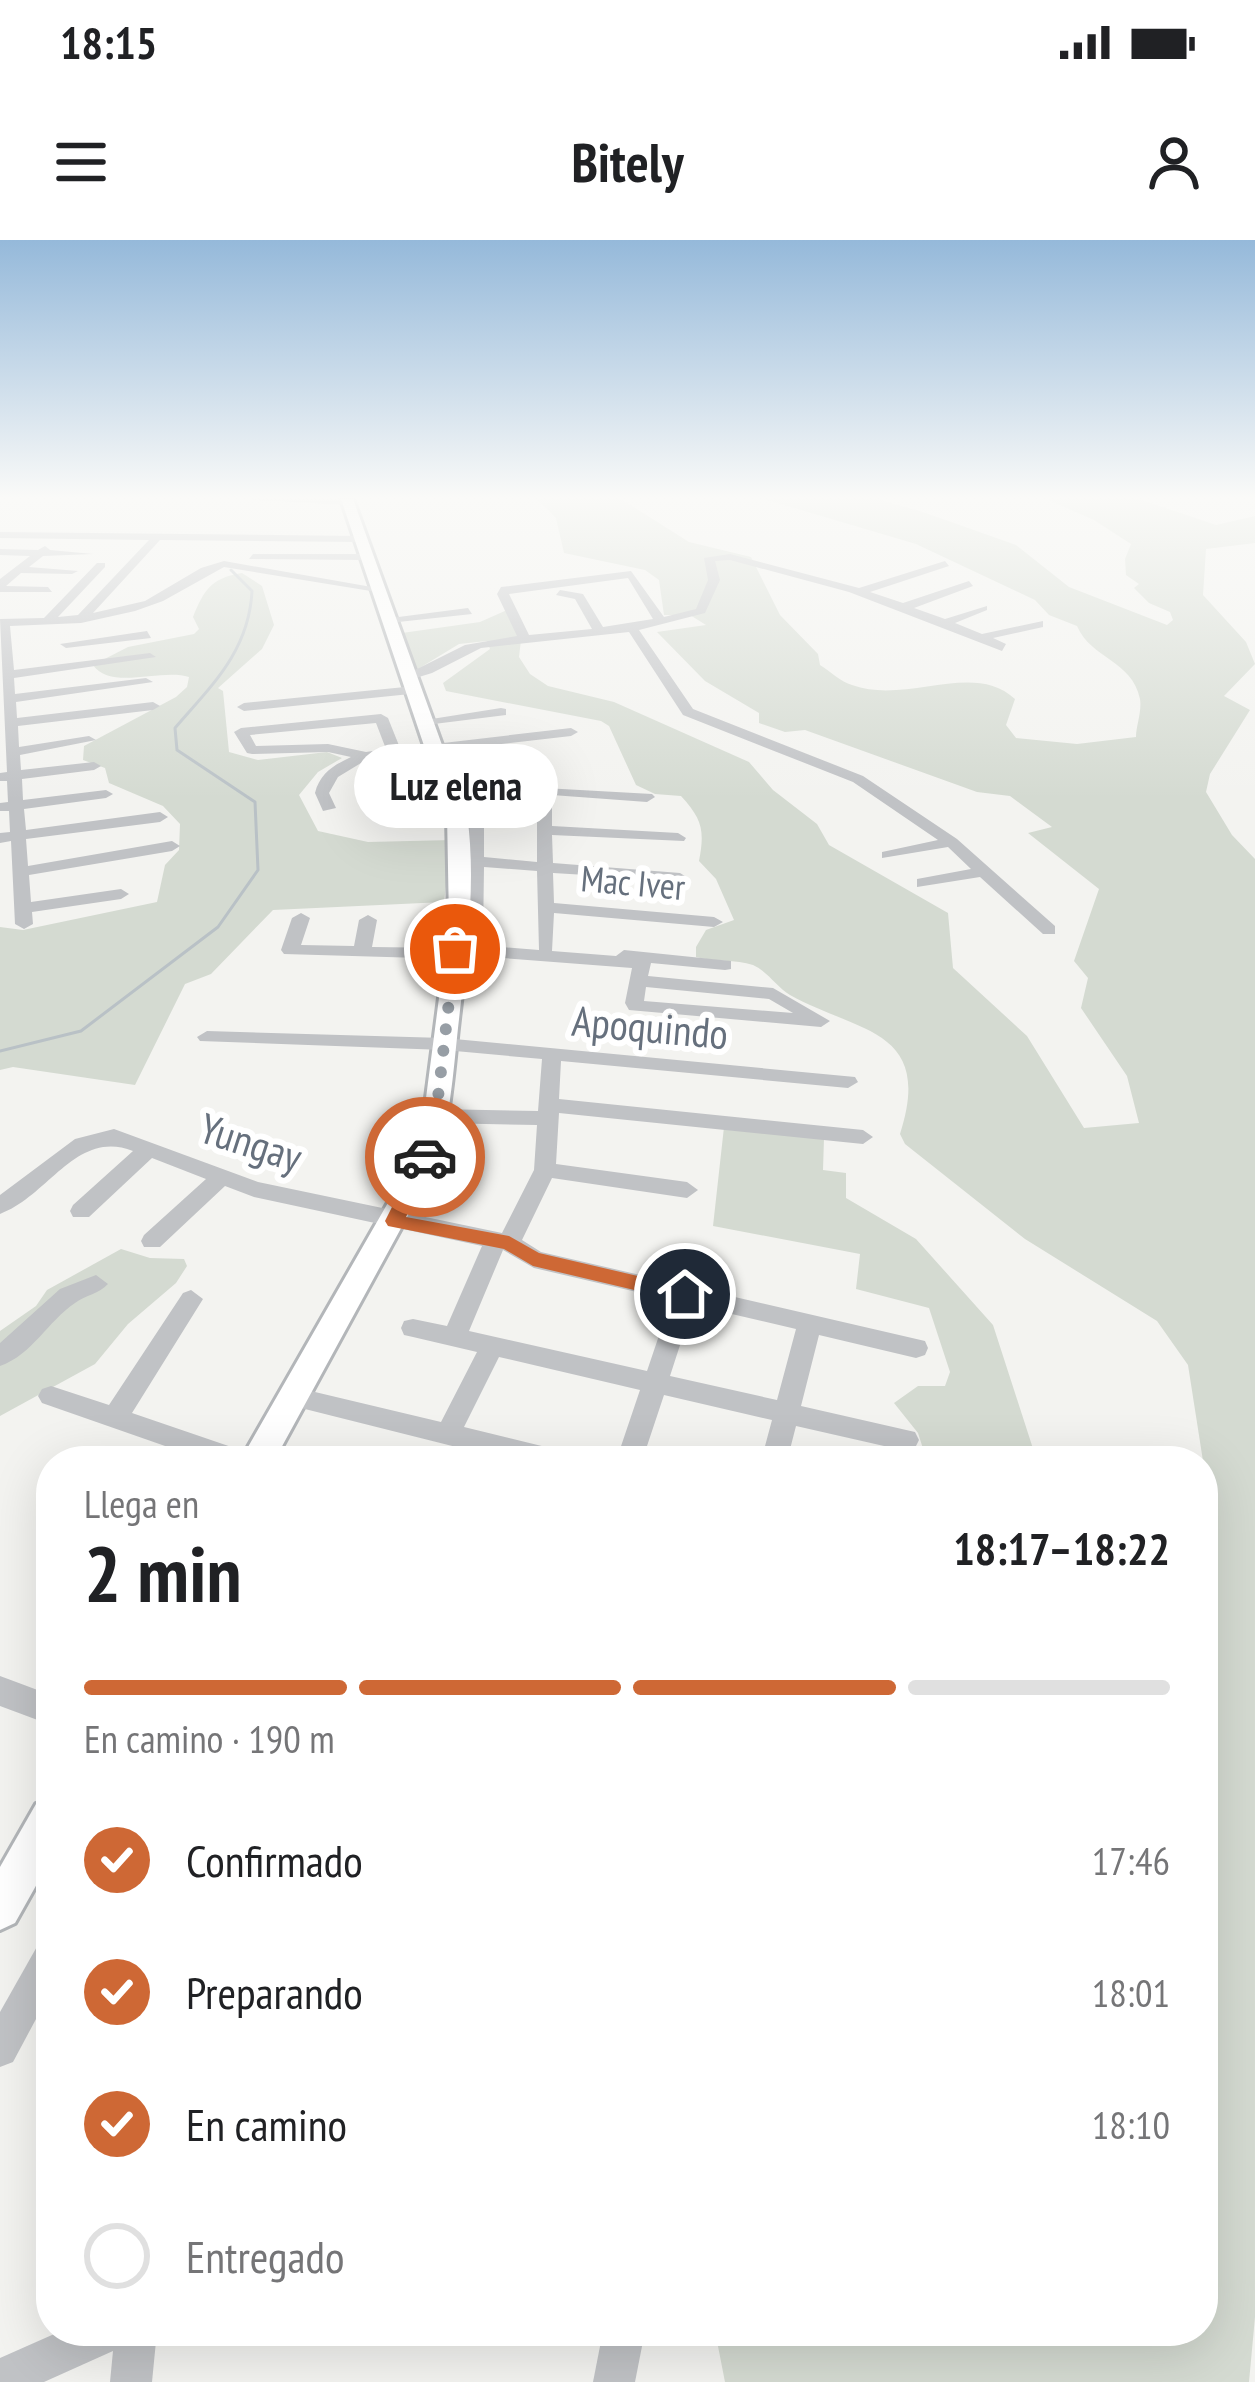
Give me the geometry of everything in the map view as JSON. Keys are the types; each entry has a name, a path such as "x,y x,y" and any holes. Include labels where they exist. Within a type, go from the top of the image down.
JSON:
{"main road":[{"path":"266,1446 394,1221 428,1151 436,1116 470,862 436,748 381,599"},
{"path":"5,1889 36,1842"}],"street":[{"path":"46,622 69,599"},
{"path":"81,619 100,599"},
{"path":"96,617 144,599"},
{"path":"121,894 23,916 20,872 9,837 2,623 96,617 159,599"},
{"path":"505,599 526,642"},
{"path":"581,599 601,634"},
{"path":"647,599 661,622"},
{"path":"244,707 412,683 472,645 601,634 690,617 707,599"},
{"path":"875,599 1002,646"},
{"path":"899,609 927,599"},
{"path":"0,602 35,602"},
{"path":"942,624 983,608"},
{"path":"389,620 468,611"},
{"path":"63,621 66,649 147,635"},
{"path":"983,638 1039,624"},
{"path":"632,628 688,712 844,771 951,842 1049,930"},
{"path":"5,683 150,657"},
{"path":"5,683 146,682"},
{"path":"9,738 153,706"},
{"path":"426,721 501,712"},
{"path":"395,753 381,718 241,731 252,750 262,753 308,747 366,756 395,753 571,732"},
{"path":"299,725 308,747"},
{"path":"9,738 89,740"},
{"path":"328,808 322,794 326,781 340,768 366,756"},
{"path":"366,756 387,822 410,822"},
{"path":"7,777 94,766"},
{"path":"647,796 477,787 470,862 474,944 724,964"},
{"path":"544,790 546,947"},
{"path":"8,806 106,794"},
{"path":"9,837 160,817"},
{"path":"545,830 678,838"},
{"path":"888,855 951,842"},
{"path":"20,872 172,846"},
{"path":"470,862 680,878"},
{"path":"923,883 984,871"},
{"name":"Mac Iver","path":"546,908 714,922"},
{"path":"301,918 290,950 455,952 642,963 634,1003 640,1008 820,1021 773,994 639,981"},
{"path":"362,952 368,920"},
{"name":"Apoquindo","path":"207,1037 444,1044 848,1082"},
{"path":"454,1337 502,1241 545,1170 552,1053"},
{"path":"436,1116 549,1111 863,1137"},
{"name":"Yungay","path":"0,1206 88,1141 119,1137 254,1190 502,1241 533,1259 916,1348"},
{"path":"81,1211 149,1149"},
{"path":"545,1170 687,1190"},
{"path":"152,1241 220,1177"},
{"path":"0,1356 34,1330 66,1294 96,1284"},
{"path":"634,1446 685,1294"},
{"path":"116,1416 191,1299"},
{"path":"777,1446 809,1326"},
{"path":"413,1328 906,1440"},
{"path":"448,1434 492,1346"},
{"path":"51,1396 199,1446"},
{"path":"294,1396 448,1434 476,1446"},
{"path":"2,1695 36,1705"},
{"path":"0,2049 36,1982"},
{"path":"0,2380 76,2346"},
{"path":"130,2382 134,2346"},
{"path":"614,2382 621,2346"}],"shaded area":[{"path":"202,599 266,599 274,625 262,649 218,688 223,691 229,752 258,760 327,752 342,758 318,772 299,795 318,831 368,842 452,840 444,902 273,910 211,974 185,984 135,1085 13,1067 0,1070 0,927 23,930 157,902 165,865 179,850 180,824 163,806 109,783 105,768 83,760 84,746 176,697 187,687 189,677 112,677 93,665 128,647 194,634 199,629 193,617"},
{"path":"662,599 772,599 780,615 818,654 820,665 848,684 895,690 980,683 1015,699 1006,725 1016,738 1077,744 1136,737 1140,704 1136,686 1077,626 1049,615 1033,599 1100,599 1167,625 1173,620 1170,612 1145,599 1207,599 1246,642 1255,664 1224,696 1250,710 1210,774 1206,792 1232,835 1255,859 1255,2317 1249,2382 725,2382 718,2346 1218,2346 1218,1446 1201,1446 1188,1365 1157,1321 1025,1239 905,1144 900,1134 908,1099 907,1073 898,1053 864,1028 790,995 753,965 696,957 706,930 734,920 716,879 699,861 700,826 681,796 655,794 636,785 609,726 601,721 446,691 443,683 490,649 487,641 459,644 413,672 402,633 480,622 507,610 521,640 519,657 530,674 548,686 614,702 749,762 773,790 817,824 829,845 948,913 953,968 1027,1036 1084,1128 1139,1123 1127,1076 1081,1008 1088,978 1074,961 1099,889 1028,833 1052,827 1010,796 977,792 805,730 785,732 759,723 759,713 705,681 657,632 706,625 690,615 664,615"},
{"path":"724,1127 824,1138 823,1170 846,1173 846,1198 916,1239 993,1325 1032,1446 922,1446 918,1433 894,1403 918,1386 945,1386 950,1372 929,1308 856,1289 860,1254 713,1226"},
{"path":"121,1249 150,1258 184,1259 187,1266 176,1283 128,1324 95,1364 0,1416 0,1331 36,1306 47,1290"}],"waterway":[{"path":"0,1051 81,1031 218,927 258,870 255,802 177,750 175,728 236,649 251,599"}],"way so far":[{"path":"425,1157 437,1106 455,949"}],"place":[{"name":"Luz elena","path":"455,949"}],"route":[{"path":"425,1157 394,1221 509,1243 533,1259 685,1294"}]}
